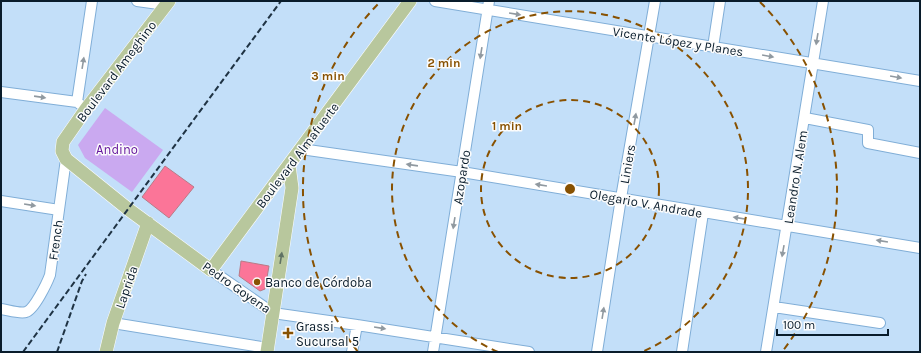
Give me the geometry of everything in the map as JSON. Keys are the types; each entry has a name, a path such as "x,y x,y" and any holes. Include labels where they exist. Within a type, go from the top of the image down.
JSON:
{"main road":[{"name":"Boulevard Almafuerte","path":"212,270 410,1"},
{"name":"Boulevard Ameghino","path":"66,159 62,151 63,142 82,105 167,3"},
{"name":"Pedro Goyena","path":"66,159 148,223 212,270"},
{"path":"267,350 292,188 289,165"},
{"name":"Laprida","path":"106,352 113,323 148,223"}],"street":[{"path":"1,92 82,105 92,1"},
{"path":"137,1 167,3"},
{"name":"Vicente López y Planes","path":"435,1 488,5 649,36 920,81"},
{"name":"Liniers","path":"597,352 621,198 655,1"},
{"path":"713,46 720,1"},
{"name":"Leandro N. Alem","path":"766,352 824,1"},
{"name":"Azopardo","path":"433,352 488,5"},
{"path":"804,118 868,130 868,143 920,153"},
{"name":"Olegario V. Andrade","path":"301,149 462,172 920,248"},
{"name":"French","path":"1,309 25,313 30,310 47,286 50,275 66,159"},
{"path":"1,201 59,210"},
{"path":"682,352 703,213"},
{"name":"Pedro Goyena","path":"212,270 273,313 529,352"},
{"path":"774,307 880,322"},
{"path":"113,323 267,350"},
{"path":"352,352 357,325"}],"green space":[{"name":"Andino","path":"105,108 163,150 132,192 85,158 78,145"}],"building":[{"path":"165,166 194,187 169,218 142,197"},
{"name":"Banco de Córdoba","path":"241,261 269,266 265,289 260,291 239,276"}],"railway":[{"path":"23,352 281,1"},
{"path":"57,352 82,281 86,274"}],"place":[{"name":"Banco de Córdoba","path":"257,282"},
{"name":"Grassi Sucursal 5","path":"288,333"}]}
